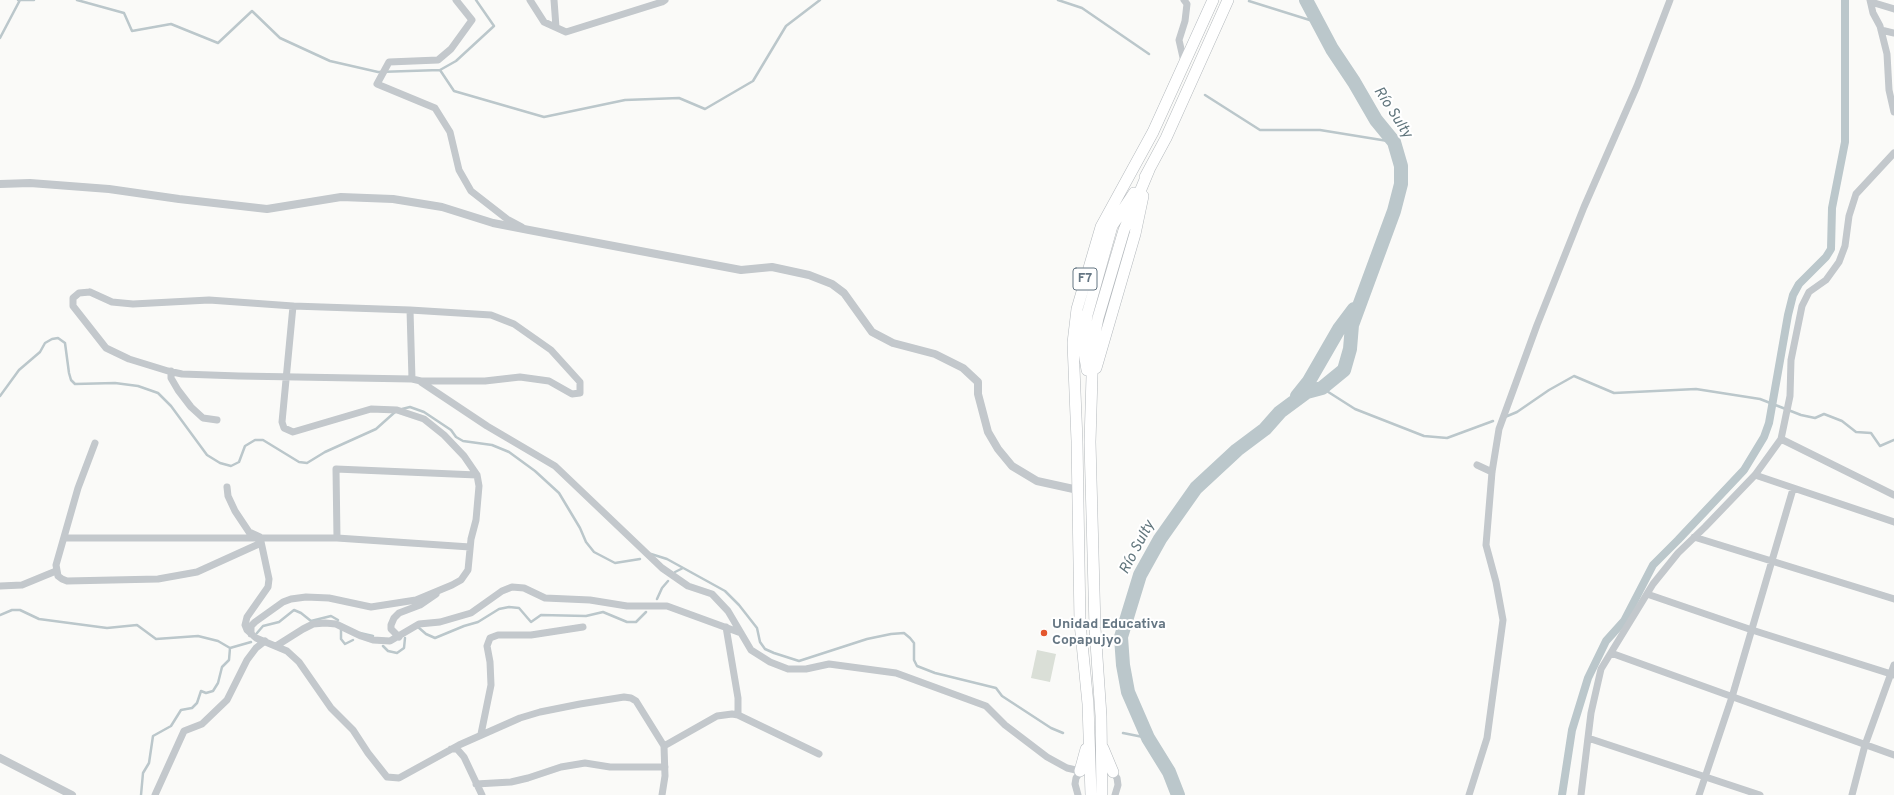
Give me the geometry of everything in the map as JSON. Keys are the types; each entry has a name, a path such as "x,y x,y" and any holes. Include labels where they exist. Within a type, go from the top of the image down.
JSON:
{"highway":[{"name":"F7","path":"1102,795 1090,739 1080,623 1078,490 1072,343 1077,310 1101,227 1153,132 1213,0"},
{"name":"F7","path":"1090,795 1101,744 1094,628 1090,449 1093,342 1098,318 1124,230 1148,170 1166,138 1228,0"},
{"path":"1080,771 1090,739"},
{"path":"1101,744 1113,772"}],"street":[{"path":"456,0 472,20 451,49 438,60 389,62 378,84 435,108 450,132 459,170 471,191 507,219 530,230"},
{"path":"530,0 544,22 566,32 665,0"},
{"path":"554,0 556,27"},
{"path":"1184,0 1187,4 1179,40 1184,62"},
{"path":"1469,795 1487,738 1503,620 1496,582 1486,545 1492,472 1499,429 1537,325 1584,207 1637,86 1670,0"},
{"path":"1870,1 1894,9"},
{"path":"1870,1 1881,30 1887,54 1889,90 1894,112"},
{"path":"1881,30 1894,34"},
{"path":"1581,795 1591,713 1601,669 1647,594 1678,553 1755,476 1781,439 1790,396 1791,360 1802,306 1809,292 1826,280 1839,262 1845,246 1849,216 1856,194 1894,153"},
{"path":"0,184 30,184 109,189 267,209 341,197 393,199 442,208 493,223 741,270 772,267 809,275 832,284 844,293 872,332 893,344 935,354 963,368 978,382 978,394 988,432 998,449 1012,466 1037,481 1078,490"},
{"path":"90,292 112,302 134,304 209,300 293,306 410,310 491,315 514,324 551,350 580,382 580,393 572,394 549,381 520,377 485,381 421,381 412,379 182,374 129,359 106,348 73,306 73,298 79,293 90,292"},
{"path":"251,634 251,626 291,598 330,598 371,607 416,600 461,580 467,573 470,566 471,539 476,520 480,486 477,475 464,456 432,425 416,416 397,410 371,409 293,432 284,428 282,422 288,377 293,306"},
{"path":"410,310 412,379"},
{"path":"171,371 171,378 191,407 203,418 217,420"},
{"path":"421,381 487,426 555,466 662,568 688,586 712,594 728,611 751,650 770,662 788,669 806,669 829,664 896,673 986,706 1004,725 1047,757 1067,768 1080,771 1096,764 1113,772 1118,785 1115,795"},
{"path":"1781,439 1894,495"},
{"path":"94,443 78,488 56,565 56,571 62,579 67,581 158,579 197,572 261,540"},
{"path":"1477,465 1492,472"},
{"path":"337,538 336,469 477,475"},
{"path":"1755,476 1894,522"},
{"path":"227,487 228,496 235,511 249,532 261,540 270,582 266,592 245,622 247,630 251,634 287,652 299,662 331,708 353,730 368,753 387,777 394,779 398,778 481,734 540,712 624,697 631,698 636,701 664,746 665,767 662,795"},
{"path":"1699,795 1732,697 1793,489"},
{"path":"1694,537 1894,599"},
{"path":"64,538 261,540 337,538 470,547"},
{"path":"0,586 22,585 56,571"},
{"path":"276,646 303,629 325,623 336,624 373,640 390,641 419,624 440,622 471,613 502,591 512,587 524,588 545,598 590,600 627,606 667,606 741,633"},
{"path":"399,637 391,629 394,618 399,613 429,600 442,589"},
{"path":"1647,594 1752,630 1892,675"},
{"path":"481,734 491,685 490,662 487,646 490,638 498,635 531,634 583,627"},
{"path":"726,627 738,698 738,715"},
{"path":"155,795 184,731 202,724 227,700 247,660 256,648 265,641"},
{"path":"1611,653 1894,755"},
{"path":"1852,795 1865,745 1892,675 1894,665"},
{"path":"664,746 717,716 724,714 738,715 820,754"},
{"path":"1588,738 1760,795"},
{"path":"451,749 461,752 482,795"},
{"path":"0,758 72,795"},
{"path":"476,784 511,782 561,767 585,763 610,767 665,767"},
{"path":"1078,795 1075,784 1080,771"}],"shaded area":[{"path":"1037,650 1056,654 1050,682 1031,678"}],"waterway":[{"path":"18,0 34,0"},
{"path":"0,38 20,0"},
{"path":"77,0 124,13 132,31 171,24 218,43 252,11 280,38 330,61 378,72 440,70"},
{"path":"476,0 494,26 456,61 440,70 454,91 544,117 625,100 679,98 705,109 753,81 786,26 820,0"},
{"path":"1058,0 1082,8 1149,54"},
{"name":"Río Sulty","path":"1178,795 1169,772 1148,738 1128,692 1123,665 1121,637 1140,575 1160,539 1196,488 1237,450 1265,429 1280,412 1307,392 1322,388 1344,370 1350,349 1352,325 1394,211 1401,184 1401,166 1394,142 1376,120 1354,82 1332,49 1306,0"},
{"path":"1562,795 1572,730 1588,678 1606,641 1624,621 1653,565 1744,470 1764,437 1769,423 1788,315 1793,295 1799,284 1826,257 1831,249 1832,208 1845,142 1845,0"},
{"path":"1249,1 1316,22"},
{"path":"1205,95 1260,130 1320,130 1394,142"},
{"name":"Río Sulty","path":"1297,396 1309,381 1339,329 1354,309"},
{"path":"0,396 19,370 40,352 45,343 52,339 58,338 65,343 69,373 71,380 75,384 115,383 138,386 158,393 171,406 207,455 220,463 231,466 239,462 245,446 255,440 263,440 299,462 307,463 325,452 376,429 395,412"},
{"path":"1505,417 1517,412 1549,390 1574,376 1614,393 1696,389 1760,399 1801,415 1815,418 1824,414 1842,421 1856,432 1871,433 1880,446 1894,440"},
{"path":"1322,388 1355,409 1424,436 1447,438 1493,421"},
{"path":"402,409 410,407 424,412 451,430 456,437 463,441 492,445 509,452 535,471 559,493 580,528 586,542 594,552 615,563 640,559"},
{"path":"651,554 667,559 725,591 739,605 757,628 760,642 765,649 774,653 799,661 867,639 904,633 914,643 914,660 917,666 935,673 996,688 1002,696 1051,728 1063,733"},
{"path":"675,572 683,568"},
{"path":"657,599 662,588 668,581"},
{"path":"418,627 426,634 435,638 478,622 499,609 509,607 519,608 531,622 541,615 586,616 603,612 627,622 636,622 646,612"},
{"path":"0,615 12,610 20,610 39,619 107,628 137,625 156,639 198,636 218,641 230,648"},
{"path":"257,633 263,626 279,622 294,610 301,613 311,621 331,616 338,620"},
{"path":"341,629 341,639 345,644 353,640"},
{"path":"360,633 373,636"},
{"path":"383,646 388,651 397,653 404,648 405,638"},
{"path":"141,795 143,773 149,763 153,736 171,726 181,710 192,708 197,703 201,691 206,693 213,691 218,683 222,667 229,660 230,648 251,642"},
{"path":"1123,733 1148,738"}],"place":[{"name":"Unidad Educativa Copapujyo","path":"1044,633"}]}
